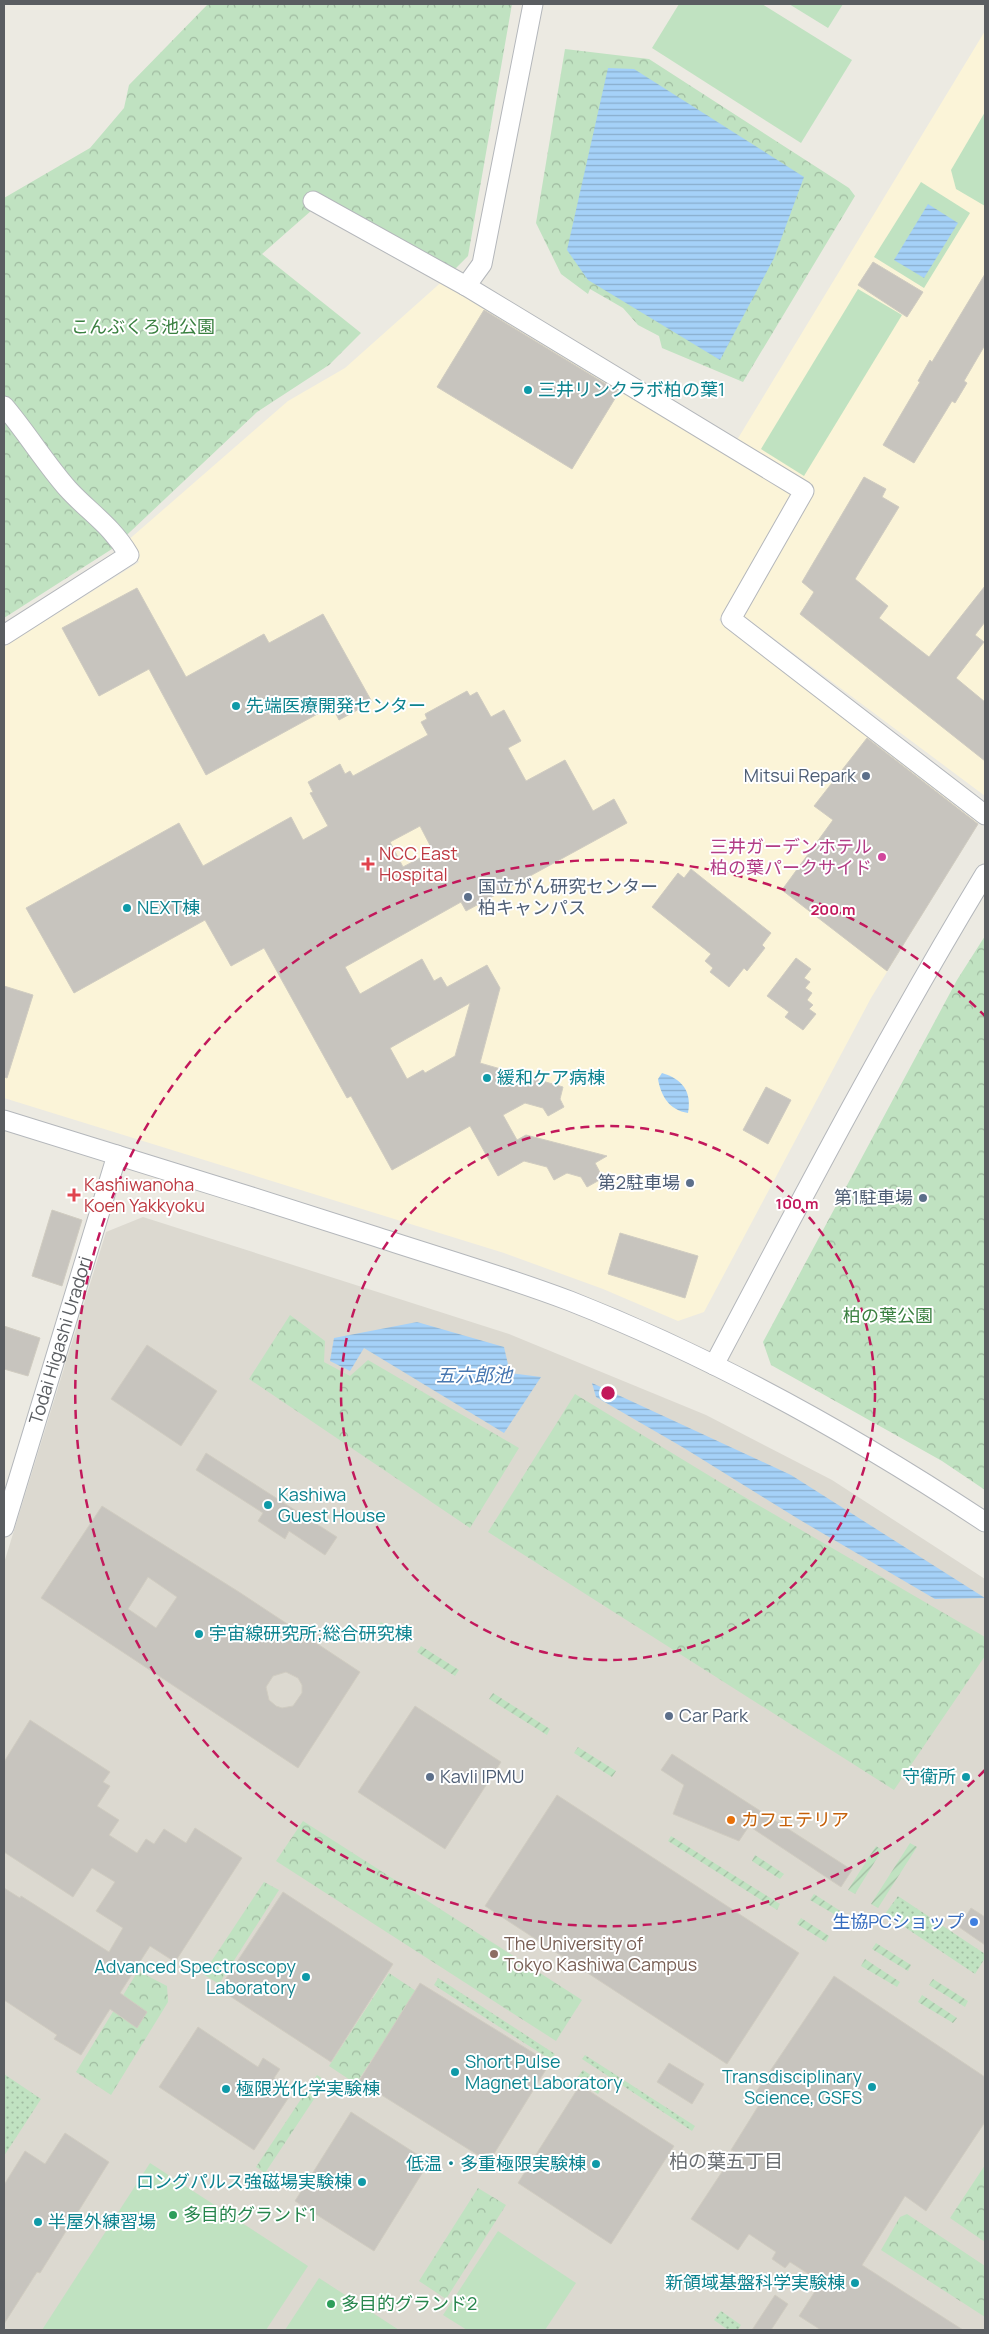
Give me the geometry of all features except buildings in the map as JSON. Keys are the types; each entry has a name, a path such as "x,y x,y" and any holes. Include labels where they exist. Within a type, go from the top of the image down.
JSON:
{"street":[{"path":"466,286 482,264 533,4"},
{"path":"313,201 466,286 804,491 730,619 985,815"},
{"path":"4,406 43,460 70,491 111,531 129,555 4,634"},
{"path":"714,1365 840,1126 905,1008 985,874"},
{"path":"4,1120 444,1259 569,1301 714,1365 854,1441 985,1522"},
{"name":"Todai Higashi Uradori","path":"4,1527 117,1155"}],"shaded area":[{"path":"985,31 985,796 744,616 814,487 737,440"},
{"name":"国立がん研究センター 柏キャンパス","path":"446,278 796,491 719,620 978,823 871,998 704,1312 678,1321 603,1289 504,1253 4,1098 4,647 139,562 126,542 288,401 345,368"},
{"name":"The University of Tokyo Kashiwa Campus","path":"143,1217 509,1334 706,1415 832,1480 985,1579 985,2330 4,2330 4,1563 106,1232"}],"green space":[{"name":"こんぶくろ池公園","path":"208,4 512,4 468,256 455,269 386,231 312,210 262,254 361,333 329,365 257,412 112,549 4,618 4,198 90,148 124,108 129,85"},
{"path":"679,4 762,4 852,60 801,143 652,48"},
{"path":"789,4 843,4 828,28"},
{"path":"565,49 649,59 849,188 855,196 743,382 662,348 659,336 638,325 623,308 590,289 588,294 561,274 536,223"},
{"path":"985,112 985,206 956,189 951,170"},
{"path":"921,182 970,213 924,288 874,257"},
{"path":"858,289 902,315 804,476 761,449"},
{"name":"柏の葉公園","path":"985,936 985,1490 942,1461 771,1365 763,1342 957,980"},
{"path":"290,1315 325,1341 324,1362 350,1376 368,1360 519,1448 470,1528 249,1379"},
{"path":"575,1394 741,1495 985,1637 985,1656 894,1790 488,1532"},
{"path":"381,1622 404,1637 400,1643 377,1628"},
{"path":"421,1646 459,1670 455,1676 417,1652"},
{"path":"493,1693 550,1729 547,1735 489,1699"},
{"path":"578,1747 616,1771 612,1777 574,1753"},
{"path":"303,1821 582,2000 556,2041 276,1861"},
{"path":"671,1836 780,1904 777,1910 668,1841"},
{"path":"910,1843 917,1847 878,1908 871,1904"},
{"path":"876,1846 882,1850 855,1894 848,1890"},
{"path":"755,1855 784,1874 780,1879 752,1861"},
{"path":"264,1882 279,1890 219,1984 203,1974"},
{"path":"814,1894 842,1912 839,1917 810,1900"},
{"path":"898,1896 985,1954 985,1958 975,1974 885,1914"},
{"path":"801,1918 829,1936 826,1942 797,1924"},
{"path":"876,1943 911,1965 908,1971 872,1949"},
{"path":"865,1959 900,1982 897,1987 861,1966"},
{"path":"138,1971 167,1986 168,2002 111,2095 76,2072","holes":["129,2000 147,2012 137,2027"]},
{"path":"389,1973 416,1991 356,2084 329,2066"},
{"path":"438,1978 555,2054 551,2060 434,1985"},
{"path":"933,1979 968,2001 965,2007 929,1985"},
{"path":"922,1995 957,2018 953,2023 918,2002"},
{"path":"585,2055 695,2126 692,2131 582,2059"},
{"path":"583,2070 604,2084 598,2094 576,2079"},
{"path":"4,2074 41,2099 4,2156"},
{"path":"317,2075 326,2081 265,2173 256,2167"},
{"name":"多目的グランド1","path":"150,2163 308,2266 266,2330 42,2330"},
{"path":"985,2165 985,2242 950,2218"},
{"path":"478,2188 506,2205 446,2299 419,2281"},
{"path":"907,2214 985,2266 985,2317 881,2250 900,2217"},
{"path":"498,2231 576,2283 545,2330 467,2330 443,2315"},
{"name":"多目的グランド2","path":"319,2278 399,2330 285,2330"},
{"path":"721,2311 741,2325 738,2330 728,2330 714,2320"}],"water":[{"path":"608,68 634,69 804,177 774,258 720,360 588,280 567,250"},
{"path":"928,204 958,223 924,278 894,260"},
{"path":"662,1073 680,1082 684,1087 688,1098 688,1113 676,1109 667,1101 661,1091 658,1079"},
{"name":"五六郎池","path":"417,1322 504,1347 510,1373 541,1377 504,1433 364,1348 350,1371 330,1361 334,1338"},
{"path":"592,1383 791,1475 985,1598 935,1599 596,1397"}],"place":[{"name":"三井リンクラボ柏の葉1","path":"528,390"},
{"name":"先端医療開発センター","path":"236,706"},
{"name":"Mitsui Repark","path":"866,776"},
{"name":"三井ガーデンホテル 柏の葉パークサイド","path":"882,857"},
{"name":"NCC East Hospital","path":"368,864"},
{"name":"国立がん研究センター 柏キャンパス","path":"468,897"},
{"name":"NEXT棟","path":"127,908"},
{"name":"緩和ケア病棟","path":"487,1078"},
{"name":"第2駐車場","path":"690,1183"},
{"name":"Kashiwanoha Koen Yakkyoku","path":"74,1195"},
{"name":"第1駐車場","path":"923,1198"},
{"name":"Kashiwa Guest House","path":"268,1505"},
{"name":"宇宙線研究所;総合研究棟","path":"199,1634"},
{"name":"Car Park","path":"669,1716"},
{"name":"Kavli IPMU","path":"430,1777"},
{"name":"守衛所","path":"966,1777"},
{"name":"カフェテリア","path":"731,1820"},
{"name":"生協PCショップ","path":"974,1922"},
{"name":"The University of Tokyo Kashiwa Campus","path":"494,1954"},
{"name":"Advanced Spectroscopy Laboratory","path":"306,1977"},
{"name":"Short Pulse Magnet Laboratory","path":"455,2072"},
{"name":"Transdisciplinary Science, GSFS","path":"872,2087"},
{"name":"極限光化学実験棟","path":"226,2089"},
{"name":"低温・多重極限実験棟","path":"596,2164"},
{"name":"ロングパルス強磁場実験棟","path":"362,2182"},
{"name":"多目的グランド1","path":"173,2215"},
{"name":"半屋外練習場","path":"38,2222"},
{"name":"新領域基盤科学実験棟","path":"855,2283"},
{"name":"多目的グランド2","path":"331,2304"}],"district":[{"name":"柏の葉五丁目","path":"726,2161"}]}
